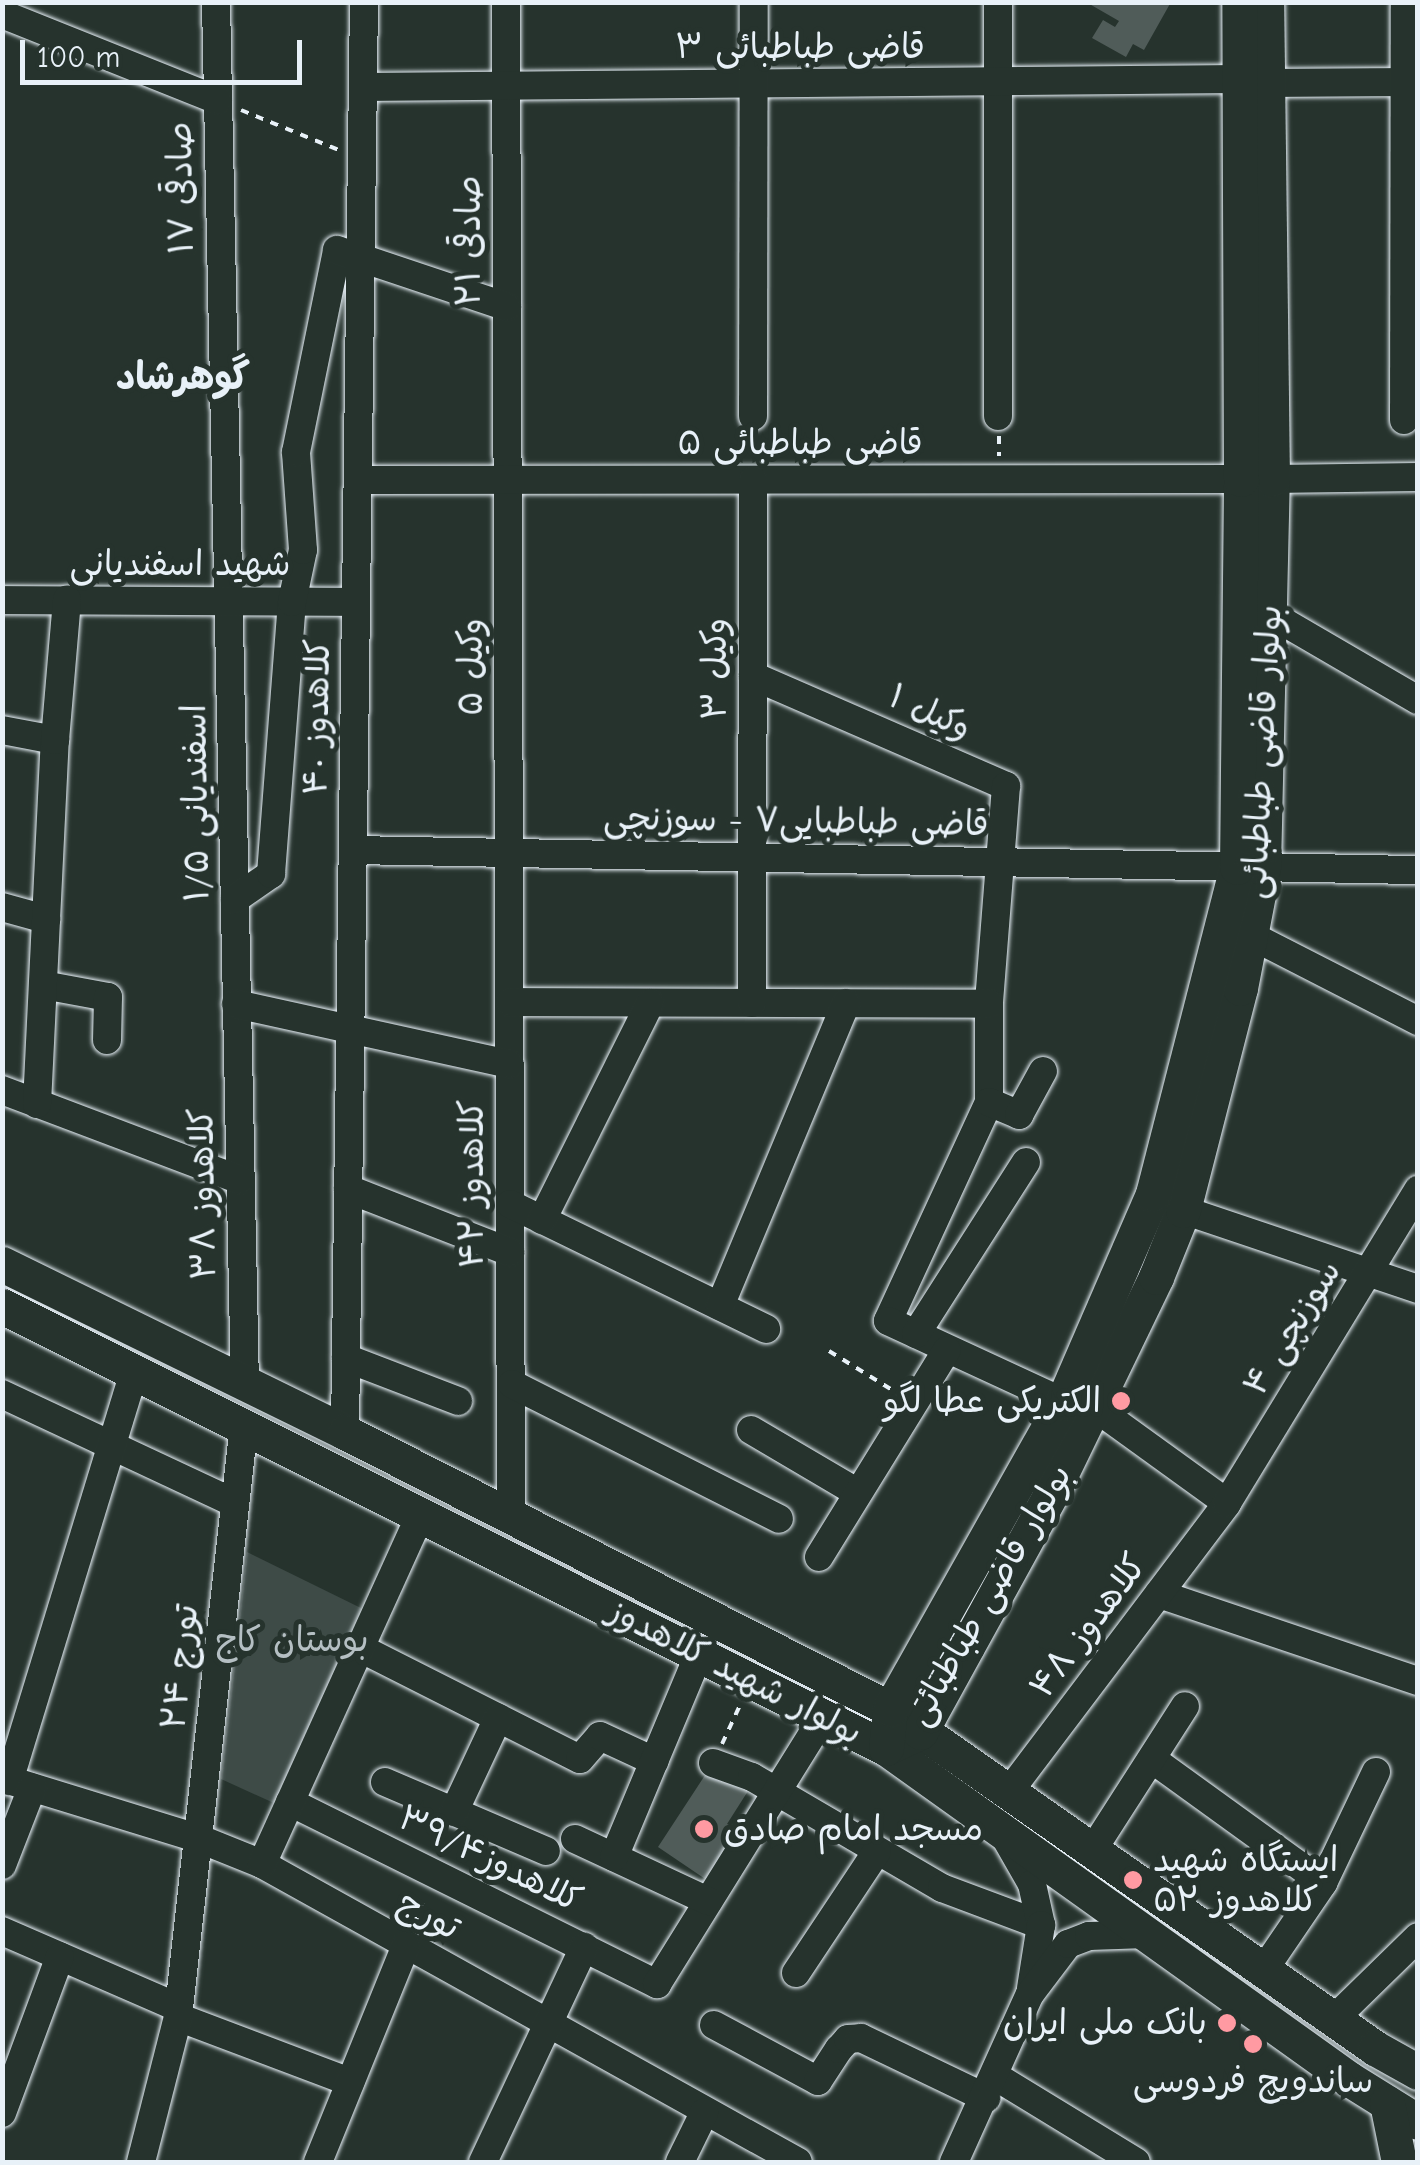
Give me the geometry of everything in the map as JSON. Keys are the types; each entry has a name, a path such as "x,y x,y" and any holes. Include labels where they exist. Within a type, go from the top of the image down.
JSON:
{"main road":[{"name":"بولوار قاضی طباطبائی","path":"886,1748 920,1732 1078,1404 1183,1210 1211,1113 1250,935 1257,479 1252,81 1239,2"},
{"name":"بولوار قاضی طباطبائی","path":"1252,81 1266,2"},
{"name":"بولوار قاضی طباطبائی","path":"886,1748 890,1709 1078,1404 1153,1194 1250,868 1270,614 1257,479"},
{"name":"بولوار شهید کلاهدوز","path":"2,1264 511,1515 890,1709 1263,1971 1375,2048 1418,2072"},
{"name":"بولوار شهید کلاهدوز","path":"2,1306 886,1748 1349,2079 1418,2122"},
{"path":"1349,2079 1375,2048"},
{"path":"1387,2103 1399,2162"}],"street":[{"name":"صادقی ۱۷","path":"216,2 221,372 231,602"},
{"name":"کلاهدوز ۴۰","path":"345,1432 364,2"},
{"name":"صادقی ۲۱","path":"506,2 507,480"},
{"path":"753,416 754,2"},
{"path":"998,2 998,416"},
{"path":"1404,420 1411,82 1405,2"},
{"path":"2,14 217,100"},
{"name":"قاضی طباطبائی ۳","path":"363,87 1411,82"},
{"path":"235,900 271,874 292,602 303,550 296,452 337,250 506,306"},
{"name":"قاضی طباطبائی ۵","path":"358,480 1418,478"},
{"name":"وکيل ۵","path":"507,480 509,853"},
{"name":"وکيل ۳","path":"752,1003 753,480"},
{"name":"شهید اسفندیانی","path":"2,600 356,602"},
{"path":"37,1104 55,740 68,600"},
{"name":"اسفندیانی ۱/۵","path":"231,602 236,1004"},
{"path":"1270,614 1418,700"},
{"name":"وکيل ۱","path":"753,676 1006,786 998,862"},
{"path":"2,730 55,740"},
{"name":"قاضی طباطبایی۷ - سوزنچی","path":"353,850 1418,870"},
{"name":"کلاهدوز ۴۲","path":"509,853 511,1515"},
{"path":"998,862 989,1004 988,1102 888,1321 1078,1404 1227,1503"},
{"path":"2,907 46,919"},
{"path":"1250,935 1418,1021"},
{"path":"43,985 108,997 107,1040"},
{"path":"510,1002 989,1004"},
{"path":"542,1220 650,1002"},
{"path":"236,1004 509,1064"},
{"name":"کلاهدوز ۳۸","path":"236,1004 245,1383"},
{"path":"720,1306 846,1004"},
{"path":"988,1102 1019,1115 1043,1071"},
{"path":"2,1090 240,1180"},
{"path":"916,1334 1026,1162"},
{"path":"348,1189 510,1252"},
{"name":"سوزنچی ۴","path":"1227,1503 1418,1190"},
{"path":"510,1204 766,1329"},
{"path":"1183,1210 1418,1289"},
{"path":"818,1557 947,1350"},
{"path":"346,1358 458,1401"},
{"path":"2,1864 15,1782 135,1370"},
{"path":"512,1384 779,1519"},
{"path":"2,1394 235,1503"},
{"name":"تورج ۲۴","path":"141,2162 178,2012 244,1425"},
{"path":"752,1430 858,1493"},
{"name":"کلاهدوز ۴۸","path":"1008,1793 1227,1503"},
{"path":"262,1864 421,1513"},
{"path":"1159,1594 1416,1676"},
{"path":"360,1648 580,1759 600,1736 654,1761"},
{"path":"614,1857 700,1654"},
{"path":"1092,1851 1185,1706"},
{"path":"574,1839 708,1901 823,1716"},
{"path":"454,1812 498,1718"},
{"path":"1152,1758 1323,1883"},
{"path":"713,1763 776,1792 942,1888 1041,1925"},
{"path":"1263,1971 1323,1883 1376,1772"},
{"name":"تورج","path":"15,1782 200,1839 262,1864 798,2162"},
{"path":"385,1782 546,1851"},
{"name":"کلاهدوز۳۹/۴","path":"290,1802 657,1984 708,1901"},
{"path":"1000,1830 1032,1884 1041,1925 1030,1994"},
{"path":"796,1973 877,1851"},
{"path":"2,1931 178,2012 350,2082"},
{"path":"954,2162 1030,1994 1068,1944 1088,1936 1147,1934"},
{"path":"1334,2019 1418,1938"},
{"path":"318,2162 406,1945"},
{"path":"484,2162 584,1947"},
{"path":"2,2113 60,1956"},
{"path":"714,2025 818,2081 838,2048 848,2039 860,2038 990,2087 1136,2162"},
{"path":"680,2162 704,2113"}],"path":[{"path":"217,100 362,160"},
{"path":"998,416 1000,481"},
{"path":"829,1351 914,1404"},
{"path":"713,1763 752,1681"},
{"path":"406,1945 434,1874"}],"green space":[{"name":"بوستان کاج","path":"247,1552 365,1610 276,1804 221,1779"}],"building":[{"path":"1086,2 1171,2 1144,50 1133,44 1126,57 1092,38 1103,20 1115,27 1119,21"},
{"name":"مسجد امام صادق","path":"713,1763 755,1780 727,1824 749,1835 717,1887 658,1847"}],"place":[{"name":"الکتریکی عطا لگو","path":"1121,1401"},
{"name":"مسجد امام صادق","path":"704,1829"},
{"name":"ایستگاه شهید کلاهدوز ۵۲","path":"1133,1880"},
{"name":"بانک ملی ایران","path":"1227,2023"},
{"name":"ساندویچ فردوسی","path":"1253,2044"}],"district":[{"name":"گوهرشاد","path":"183,378"}]}
